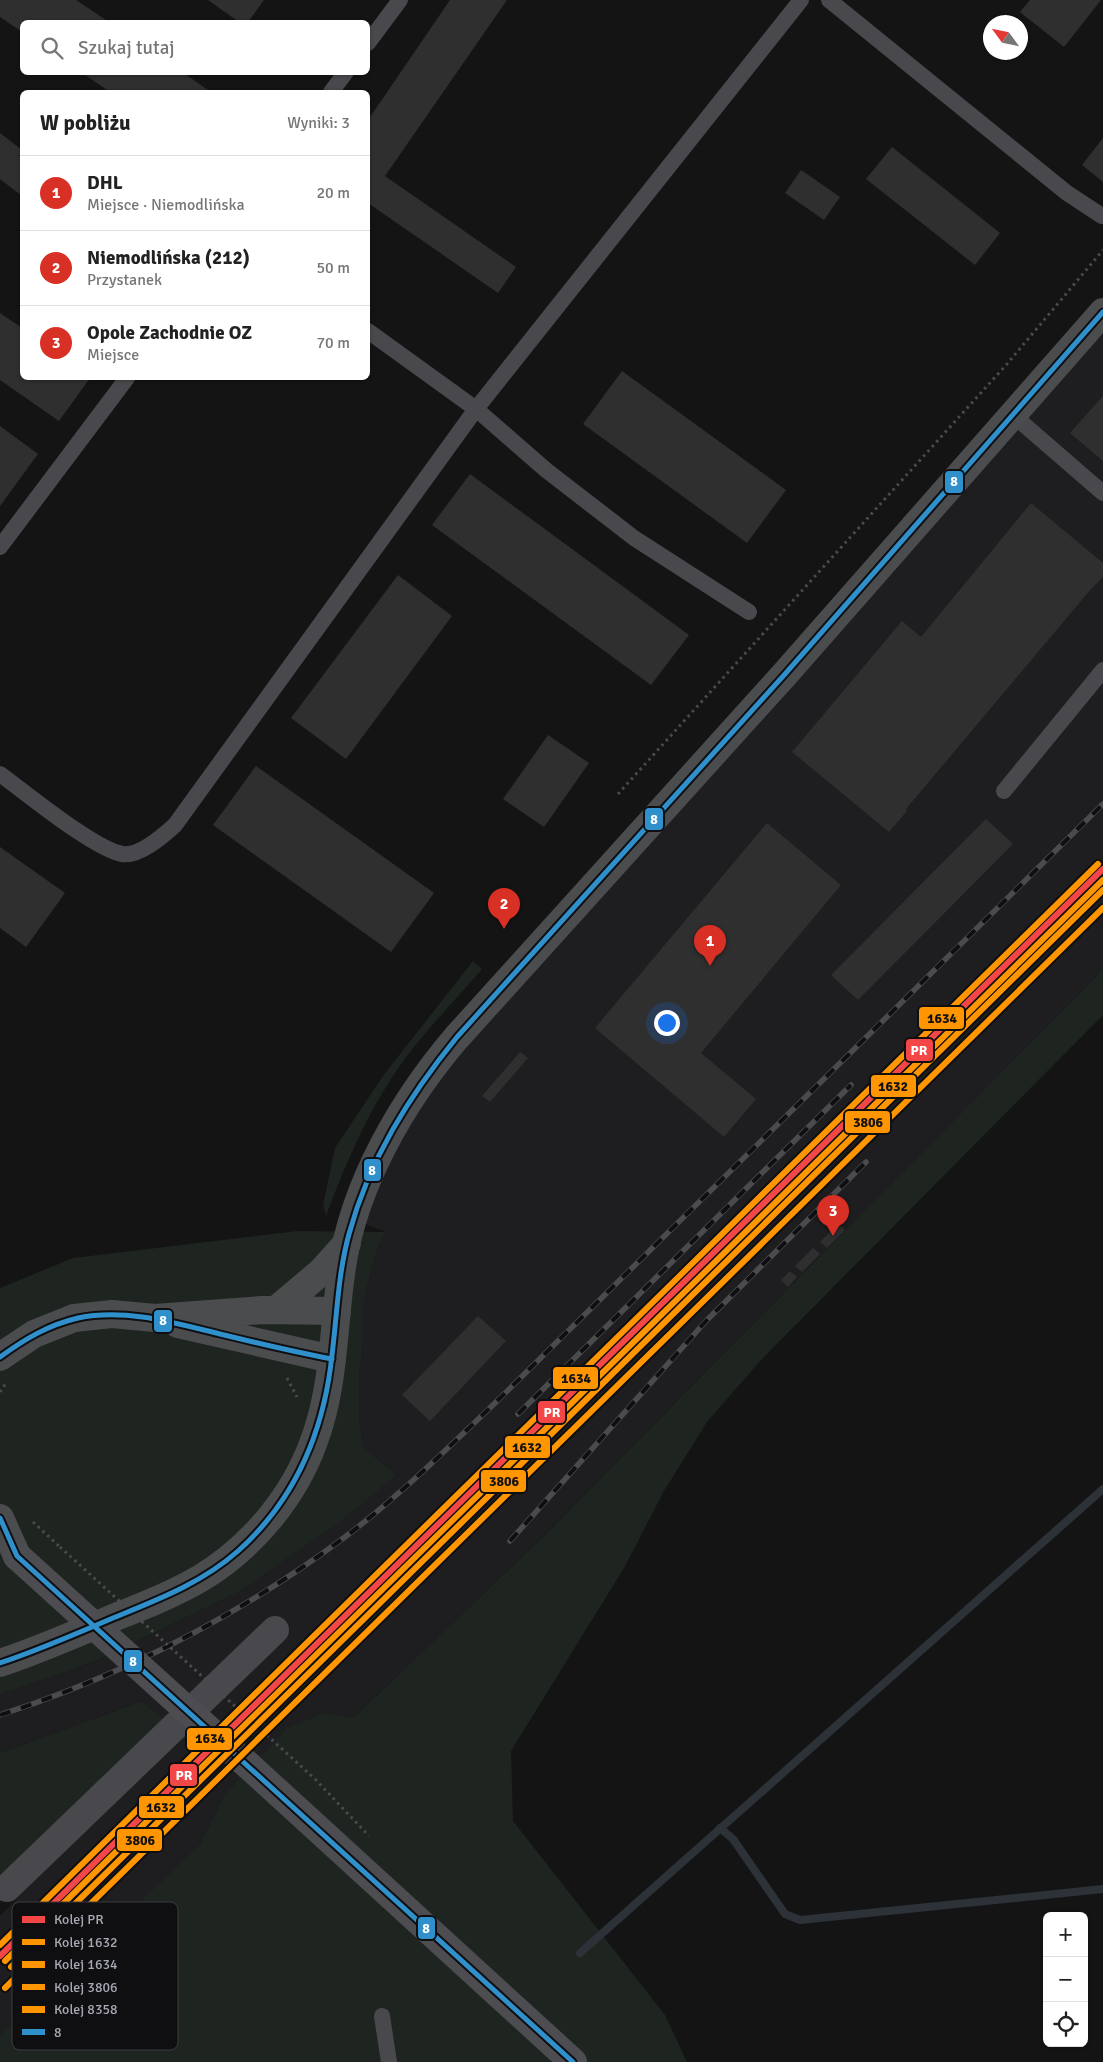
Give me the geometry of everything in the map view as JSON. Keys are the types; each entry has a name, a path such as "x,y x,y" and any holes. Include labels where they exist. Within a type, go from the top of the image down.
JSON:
{"main road":[{"path":"0,1663 61,1641 174,1592 201,1577 241,1547 276,1510 306,1462 315,1440 326,1400 342,1265 360,1202 382,1148 404,1109 438,1059 785,674 1103,312"},
{"path":"276,1310 321,1272 348,1242"},
{"path":"155,1318 276,1310 337,1310"},
{"path":"5,1368 34,1334 74,1318 112,1314 155,1318 332,1359"},
{"path":"0,1518 9,1548 573,2062"}],"street":[{"path":"2,1887 275,1630"}],"lane":[{"path":"370,41 400,0"},
{"path":"0,774 100,845 124,854 153,845 175,825 476,409 801,0"},
{"path":"829,0 1067,193 1102,216"},
{"path":"332,90 344,75"},
{"path":"370,331 476,409 546,470 634,538 749,612"},
{"path":"0,547 125,380"},
{"path":"1014,415 1103,492"},
{"path":"1004,791 1103,670"},
{"path":"382,2016 389,2062"}],"path":[{"path":"618,794 1007,364 1103,250"},
{"path":"0,1392 5,1368"},
{"path":"282,1370 292,1384 299,1406"},
{"path":"60,1547 315,1779"},
{"path":"105,1596 115,1592"}],"shaded area":[{"path":"1103,312 1103,969 546,1534 354,1717 324,1713 224,1796 200,1844 139,1902 14,1902 179,1733 142,1701 0,1753 0,1695 96,1661 237,1593 335,1525 397,1475 364,1448 359,1420 359,1379 363,1341 364,1297 375,1256 385,1232 354,1219 404,1109"},
{"path":"473,961 482,969 407,1056 382,1093 351,1153 326,1216 323,1205 335,1148 383,1076"},
{"path":"1103,969 1103,1015 761,1360 707,1422 664,1491 624,1568 511,1751 513,1821 665,2015 687,2062 0,2062 0,2035 12,2024 12,2050 178,2050 178,1902 139,1902 200,1844 224,1796 287,1728 324,1713 354,1717 546,1534"},
{"path":"297,1231 385,1232 375,1256 364,1297 363,1341 359,1379 359,1420 364,1448 397,1475 336,1525 237,1593 96,1661 0,1695 0,1288 73,1258"},
{"path":"142,1701 179,1733 0,1894 0,1753"},
{"path":"12,1904 12,2024 0,2035 0,1916"}],"building":[{"path":"0,0 76,0 106,20 20,20 20,31 0,17"},
{"path":"208,0 264,0 249,20 236,20"},
{"path":"450,0 507,0 385,176 516,267 498,293 370,204 370,117"},
{"path":"1030,0 1101,0 1064,47 1028,18 1028,15 1020,12"},
{"path":"85,75 186,75 208,90 107,90"},
{"path":"0,133 20,148 20,194 0,179"},
{"path":"1103,138 1103,182 1082,165"},
{"path":"892,147 1000,233 975,265 866,179"},
{"path":"801,170 840,197 824,220 785,193"},
{"path":"0,313 20,327 20,380 89,380 59,421 0,380"},
{"path":"622,371 786,490 747,543 583,424"},
{"path":"1103,396 1103,461 1070,433"},
{"path":"0,426 38,454 0,506"},
{"path":"470,474 689,635 651,685 432,525"},
{"path":"1031,503 1103,563 1103,577 906,809 907,811 889,832 792,752 902,621 921,637"},
{"path":"398,575 452,616 346,759 291,718"},
{"path":"548,735 589,763 544,827 503,799"},
{"path":"256,766 434,893 391,952 213,825"},
{"path":"986,819 1013,844 858,1000 831,975"},
{"path":"767,823 841,885 701,1053 756,1099 724,1137 595,1028"},
{"path":"0,847 65,893 26,947 0,928"},
{"path":"520,1052 528,1058 490,1102 482,1096"},
{"path":"838,1224 845,1230 827,1248 820,1242"},
{"path":"813,1248 820,1254 802,1272 795,1266"},
{"path":"790,1271 797,1277 788,1287 781,1280"},
{"path":"478,1316 506,1341 430,1421 402,1395"}],"waterway":[{"path":"580,1953 1103,1489"},
{"path":"720,1828 733,1839 785,1914 800,1920 1103,1889"}],"railway":[{"path":"0,1715 91,1681 136,1662 180,1640 264,1592 345,1537 384,1506 494,1404 1103,804"},
{"path":"518,1414 851,1085"},
{"path":"510,1541 706,1321 866,1162"}],"rail line":[{"name":"1634","path":"44,1902 1098,864"},
{"name":"PR","path":"55,1902 1103,869"},
{"name":"1632","path":"65,1902 1103,880"},
{"name":"3806","path":"77,1902 1103,890"},
{"name":"8358","path":"92,1902 1103,908"},
{"name":"1634","path":"0,1945 12,1933"},
{"name":"PR","path":"0,1956 12,1944"},
{"name":"1632","path":"5,1961 12,1954"},
{"name":"8358","path":"5,1988 12,1981"}],"transit line":[{"name":"8","path":"0,1663 57,1642 194,1582 238,1551 276,1509 304,1462 322,1410 328,1383 345,1249 357,1207 392,1130 423,1082 457,1037 785,674 1103,312"},
{"name":"8","path":"0,1357 28,1339 67,1321 96,1315 114,1315 168,1321 332,1359"},
{"name":"8","path":"0,1518 17,1556 573,2062"}],"place":[{"name":"Niemodlińska (212)","path":"504,929"},
{"name":"DHL","path":"710,966"},
{"name":"Opole Zachodnie OZ","path":"833,1236"}]}
